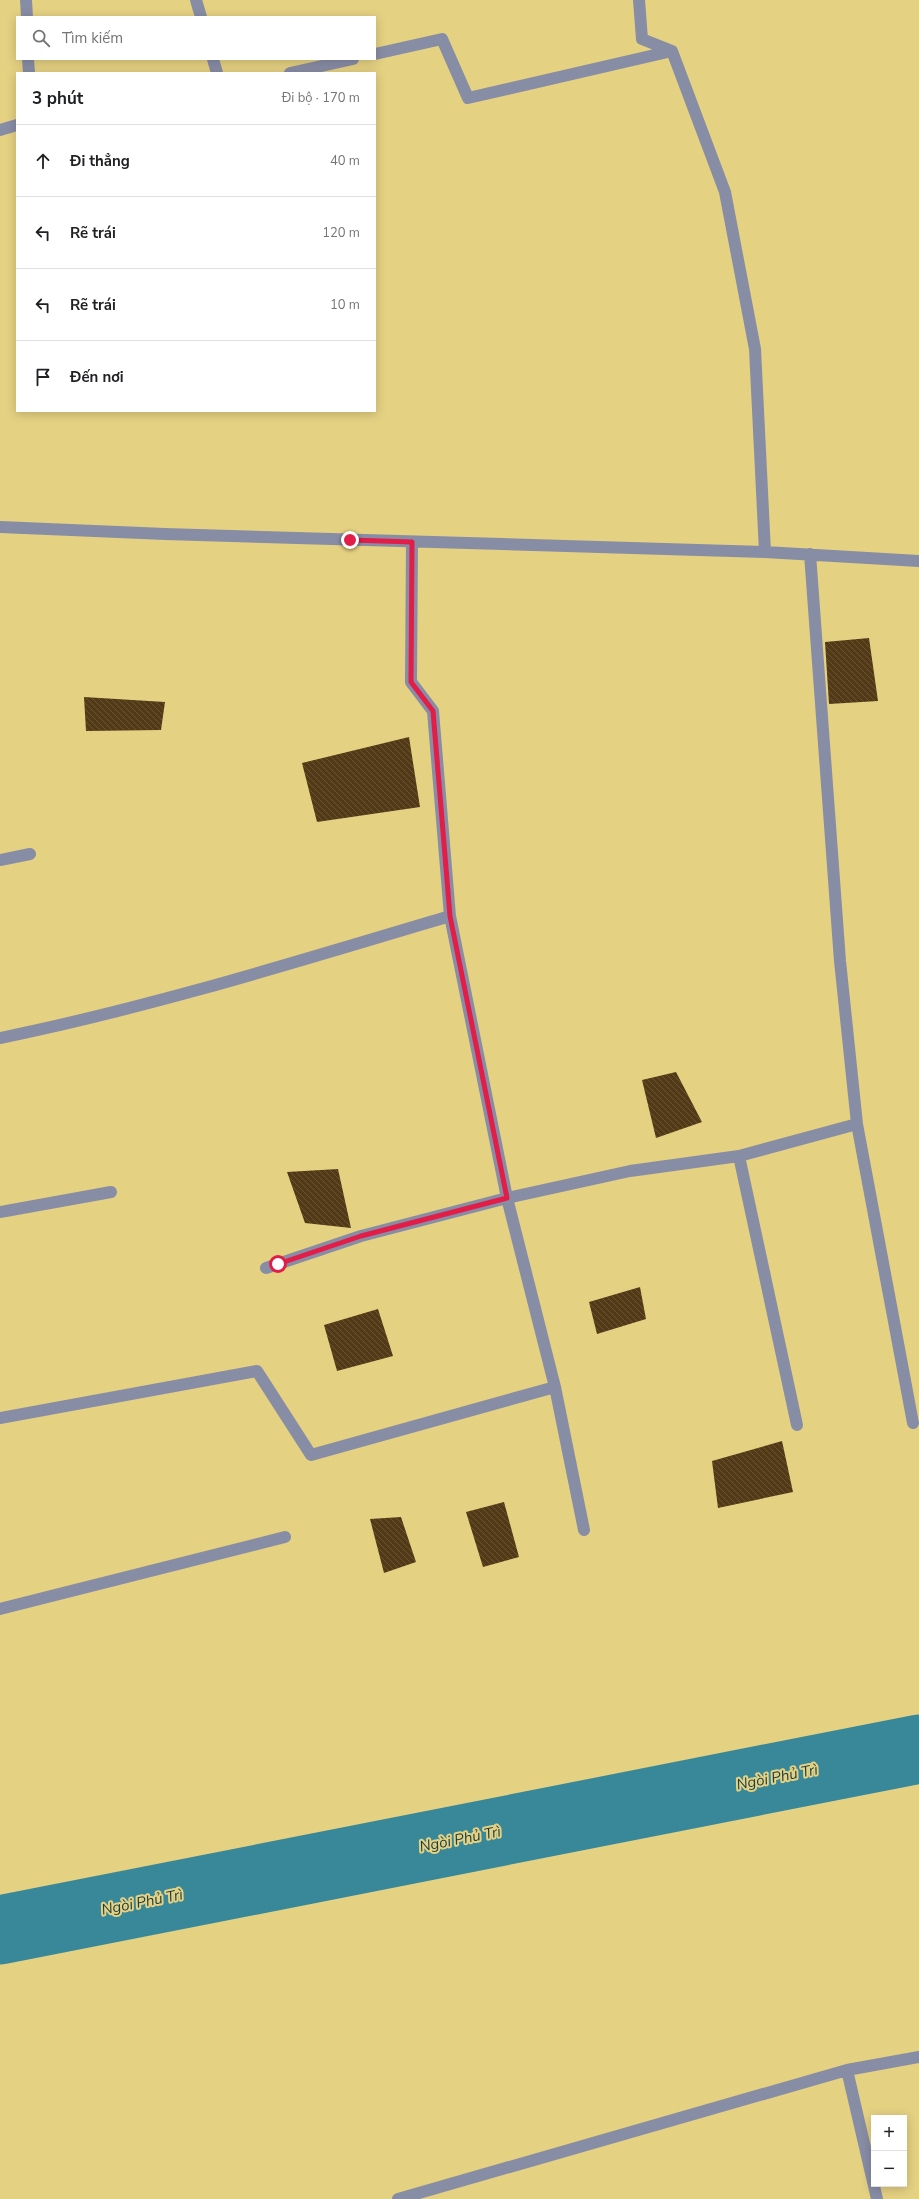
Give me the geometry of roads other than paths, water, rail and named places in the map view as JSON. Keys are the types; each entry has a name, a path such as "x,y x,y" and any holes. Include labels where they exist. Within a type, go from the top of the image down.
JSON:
{"street":[{"path":"26,0 27,16"},
{"path":"196,0 201,16"},
{"path":"638,0 642,39 672,51 725,192 755,349 765,552"},
{"path":"376,54 442,39 468,98 672,51"},
{"path":"28,60 29,72"},
{"path":"213,60 217,72"},
{"path":"294,72 348,60"},
{"path":"0,130 16,126"},
{"path":"0,526 165,534 765,552 919,561"},
{"path":"412,542 411,682 433,711 450,916 507,1198 555,1387 584,1530"},
{"path":"810,554 840,961 856,1124 913,1423"},
{"path":"0,860 30,854"},
{"path":"0,1038 70,1023 284,965 450,916"},
{"path":"266,1268 361,1236 507,1198 630,1171 739,1156 856,1124"},
{"path":"739,1156 797,1425"},
{"path":"0,1212 111,1192"},
{"path":"0,1418 257,1371 311,1455 555,1387"},
{"path":"0,1609 285,1537"},
{"path":"398,2199 847,2070 919,2057"},
{"path":"847,2070 877,2199"}],"waterway":[{"name":"Ngòi Phủ Trì","path":"0,1930 919,1749"}]}
